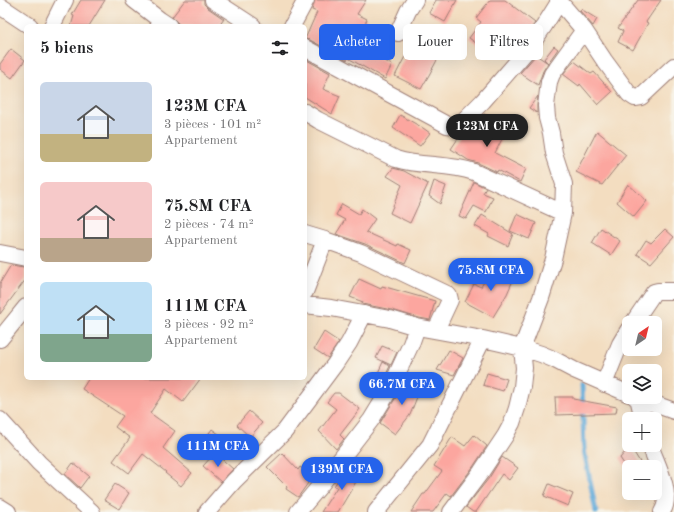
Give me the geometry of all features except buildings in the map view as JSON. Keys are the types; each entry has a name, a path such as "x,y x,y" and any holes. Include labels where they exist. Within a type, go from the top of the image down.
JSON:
{"street":[{"path":"53,24 65,0"},
{"path":"134,0 166,24"},
{"path":"213,0 250,24"},
{"path":"293,24 306,0"},
{"path":"398,33 415,0"},
{"path":"307,49 447,126 455,126 461,123 483,101 528,48 544,26 559,1 584,30 629,94 635,98 641,97 674,66"},
{"path":"0,6 27,24"},
{"path":"451,512 481,472 512,423 517,408 522,387 524,368 522,348 543,292 553,259 563,214 564,184 554,153 547,118 546,106 549,82 552,74 584,30"},
{"path":"307,113 396,159 417,164 464,168 563,214"},
{"path":"307,235 361,253 447,294 450,300 436,330"},
{"path":"307,287 325,240"},
{"path":"0,253 24,258"},
{"path":"638,316 654,292 674,291"},
{"path":"307,305 390,319 417,327 522,348 541,354 622,392"},
{"path":"0,339 24,309"},
{"path":"207,512 234,481 285,431 335,364 349,343 364,314"},
{"path":"298,512 371,420 390,389 411,344 417,327"},
{"path":"376,512 430,445 483,339"},
{"path":"604,384 622,341"},
{"path":"654,404 674,411"},
{"path":"0,420 39,463 92,512"},
{"path":"653,452 663,479 667,496 662,512"},
{"path":"0,507 8,512"}],"waterway":[{"path":"582,385 584,450 596,512"}]}
